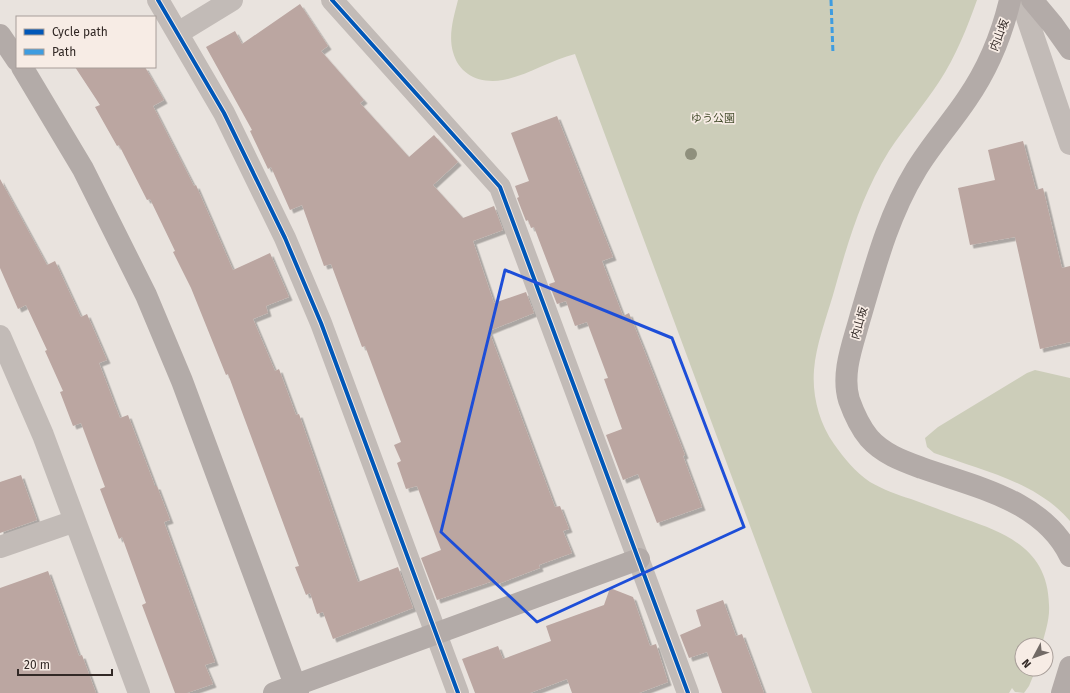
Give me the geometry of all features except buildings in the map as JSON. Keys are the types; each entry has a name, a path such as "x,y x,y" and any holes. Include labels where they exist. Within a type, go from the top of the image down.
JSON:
{"street":[{"path":"158,0 246,154 304,280 458,693"},
{"path":"178,33 232,0"},
{"path":"332,0 500,187 688,693"},
{"name":"内山坂","path":"1010,0 998,39 984,69 968,98 917,168 892,216 882,241 851,350 846,373 848,397 856,419 870,439 888,454 1024,507 1041,518 1055,532 1070,556"},
{"path":"1021,0 1070,144"},
{"path":"1032,0 1053,25 1070,49"},
{"path":"0,35 16,59"},
{"path":"23,68 83,169 146,295 182,381 297,689"},
{"path":"0,336 27,395 139,693"},
{"path":"0,547 75,521"},
{"path":"274,693 297,689 436,634 639,559"},
{"path":"1062,693 1070,667"}],"highlighted area":[{"path":"505,270 672,338 744,527 537,622 441,532"}],"green space":[{"name":"ゆう公園","path":"458,0 977,0 961,42 951,62 933,91 889,151 870,185 849,239 819,342 814,370 814,389 815,399 821,418 829,436 846,460 870,482 890,492 997,531 1023,547 1034,558 1042,571 1047,586 1049,615 1044,637 1014,637 1014,677 1033,677 1024,693 1015,692 1012,688 1009,693 812,693 575,54 512,78 494,81 479,79 465,72 460,67 453,52 451,39"},
{"path":"1035,370 1070,378 1070,521 1057,508 1041,496 1025,487 989,472 934,453 927,447 925,438 938,427 1027,373"}],"marked path":[{"path":"831,0 833,54"}],"cycle path":[{"path":"158,0 224,113 285,238 321,323 458,693"},
{"path":"332,0 500,187 688,693"}]}
